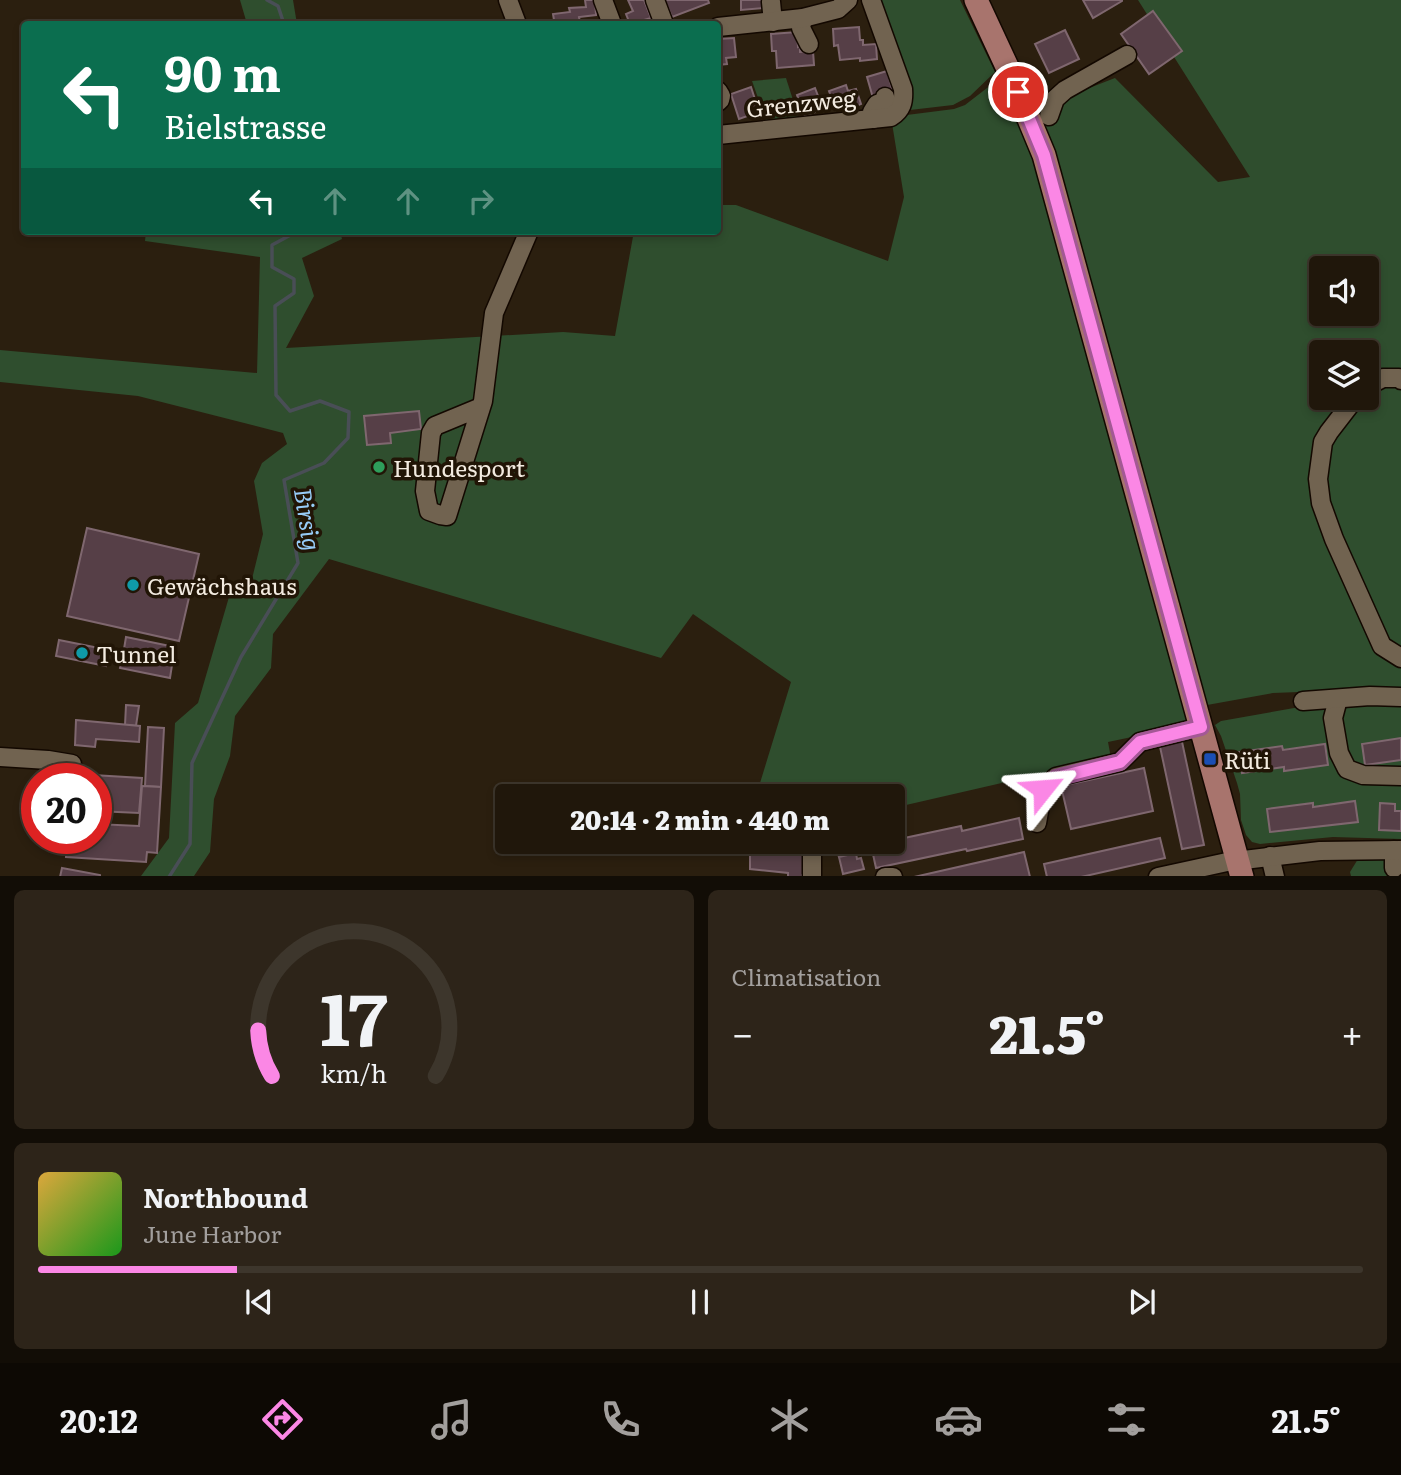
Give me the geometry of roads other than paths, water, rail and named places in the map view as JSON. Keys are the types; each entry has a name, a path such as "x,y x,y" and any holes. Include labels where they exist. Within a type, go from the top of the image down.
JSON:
{"main road":[{"path":"976,0 1044,155 1240,869"}],"street":[{"path":"508,0 516,21"},
{"path":"603,0 611,21"},
{"path":"655,0 663,21"},
{"path":"721,27 803,18 838,9 848,0"},
{"path":"870,117 897,113 904,99 903,89 871,0"},
{"path":"771,2 773,22"},
{"path":"803,18 801,28 809,44"},
{"path":"1049,116 1055,99 1065,90 1127,54"},
{"path":"870,117 877,104 886,101 885,97"},
{"name":"Grenzweg","path":"721,135 826,119 870,117"},
{"path":"481,407 435,426 431,433 425,491 429,511 447,516 481,407 494,313 527,235"},
{"path":"1379,380 1401,380"},
{"path":"1346,410 1323,442 1318,479 1321,503 1334,539 1382,646 1401,658"},
{"path":"1303,701 1370,696 1401,697"},
{"path":"1338,699 1333,718 1339,753 1347,769 1363,775 1401,776"},
{"path":"1037,822 1043,789 1056,778 1120,762 1140,742 1201,727"},
{"path":"0,757 66,763"},
{"path":"1168,876 1240,869 1270,856 1320,851 1396,856"},
{"path":"812,854 812,876"},
{"path":"1270,856 1275,876"}],"waterway":[{"name":"Birsig","path":"267,0 278,6 283,21"},
{"name":"Birsig","path":"170,876 190,844 192,763 241,657 298,563 284,480 324,463 348,438 349,412 320,401 290,411 276,395 275,306 294,293 294,279 272,267 272,245 291,235"}],"place":[{"name":"Hundesport","path":"379,467"},
{"name":"Gewächshaus","path":"133,585"},
{"name":"Tunnel","path":"82,653"},
{"name":"Rüti","path":"1210,759"}]}
